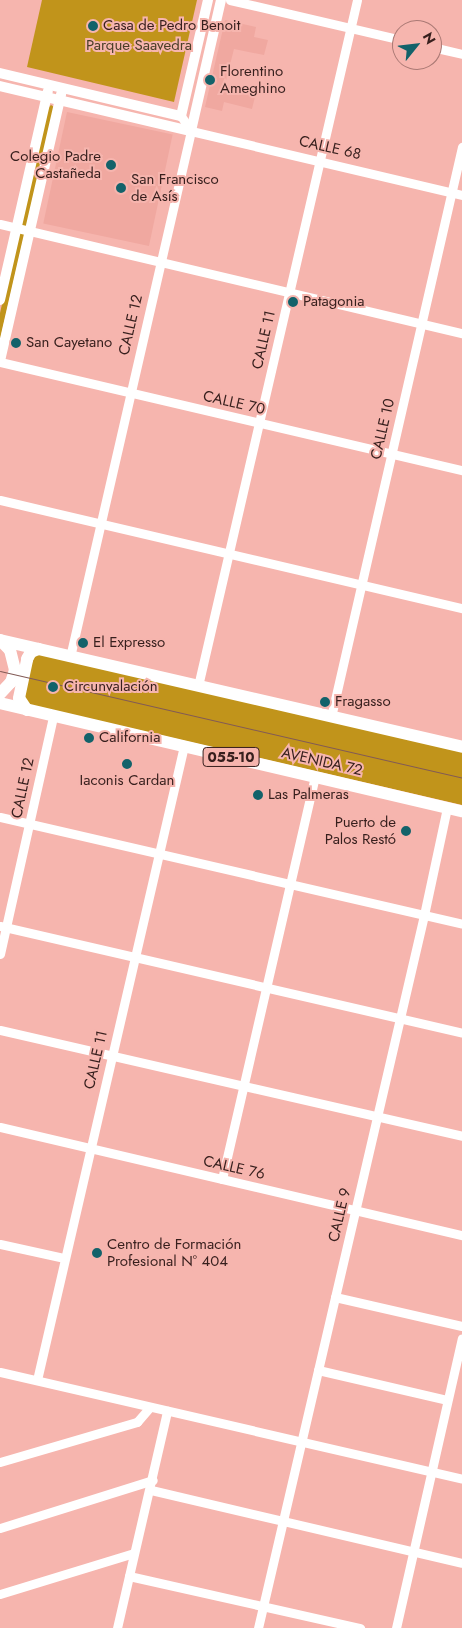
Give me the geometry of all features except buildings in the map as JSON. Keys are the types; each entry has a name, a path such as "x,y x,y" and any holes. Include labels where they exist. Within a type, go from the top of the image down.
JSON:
{"highway":[{"path":"0,640 331,717 462,745"},
{"path":"0,640 10,650 15,670 11,682 0,694"},
{"path":"27,710 19,698 27,659 31,652 38,649"},
{"name":"AVENIDA 72","path":"0,703 462,811"}],"main road":[{"path":"0,73 181,116 208,0"},
{"name":"CALLE 12","path":"191,131 221,0"},
{"path":"0,300 50,85"},
{"name":"CALLE 68","path":"0,86 191,131"},
{"path":"0,362 63,88"}],"street":[{"path":"230,0 392,38"},
{"name":"CALLE 11","path":"198,686 357,0"},
{"path":"442,49 462,54"},
{"path":"181,116 191,131"},
{"name":"CALLE 68","path":"191,131 462,195"},
{"name":"CALLE 12","path":"70,657 191,131"},
{"name":"CALLE 10","path":"331,717 462,147"},
{"path":"0,224 462,332"},
{"name":"CALLE 70","path":"0,362 462,470"},
{"path":"0,500 462,608"},
{"name":"CALLE 12","path":"0,954 3,927 30,824 53,716"},
{"name":"CALLE 11","path":"37,1380 184,746"},
{"path":"222,1179 316,777"},
{"name":"CALLE 9","path":"258,1628 356,1211 447,808"},
{"path":"0,817 462,924"},
{"path":"3,927 462,1033"},
{"path":"0,1030 462,1136"},
{"name":"CALLE 76","path":"0,1127 462,1235"},
{"path":"0,1244 64,1258"},
{"path":"335,1297 462,1326"},
{"path":"396,1628 462,1338"},
{"path":"318,1370 448,1400"},
{"path":"0,1372 462,1479"},
{"path":"0,1462 137,1422 150,1407"},
{"path":"117,1628 168,1411"},
{"path":"0,1528 152,1480"},
{"path":"150,1490 462,1564"},
{"path":"0,1594 134,1553"},
{"path":"129,1576 360,1628"}],"shaded area":[{"path":"225,20 256,27 254,37 268,40 264,55 234,49 225,85 256,93 252,109 224,102 222,111 205,107"},
{"name":"Colegio Padre Castañeda","path":"67,112 173,134 149,246 43,224"}],"green space":[{"name":"Parque Saavedra","path":"42,0 197,0 174,102 27,67"},
{"path":"51,105 54,107 0,340 0,313 47,109"},
{"path":"35,653 462,750 462,805 26,704 22,698"}],"tram line":[{"path":"0,671 462,778"}],"place":[{"name":"Casa de Pedro Benoit","path":"93,26"},
{"name":"Florentino Ameghino","path":"210,80"},
{"name":"Colegio Padre Castañeda","path":"111,165"},
{"name":"San Francisco de Asís","path":"121,188"},
{"name":"Patagonia","path":"293,302"},
{"name":"San Cayetano","path":"16,343"},
{"name":"El Expresso","path":"83,643"},
{"name":"Circunvalación","path":"53,687"},
{"name":"Fragasso","path":"325,702"},
{"name":"California","path":"89,738"},
{"name":"Iaconis Cardan","path":"127,764"},
{"name":"Las Palmeras","path":"258,795"},
{"name":"Puerto de Palos Restó","path":"406,831"},
{"name":"Centro de Formación Profesional N° 404","path":"97,1253"}]}
